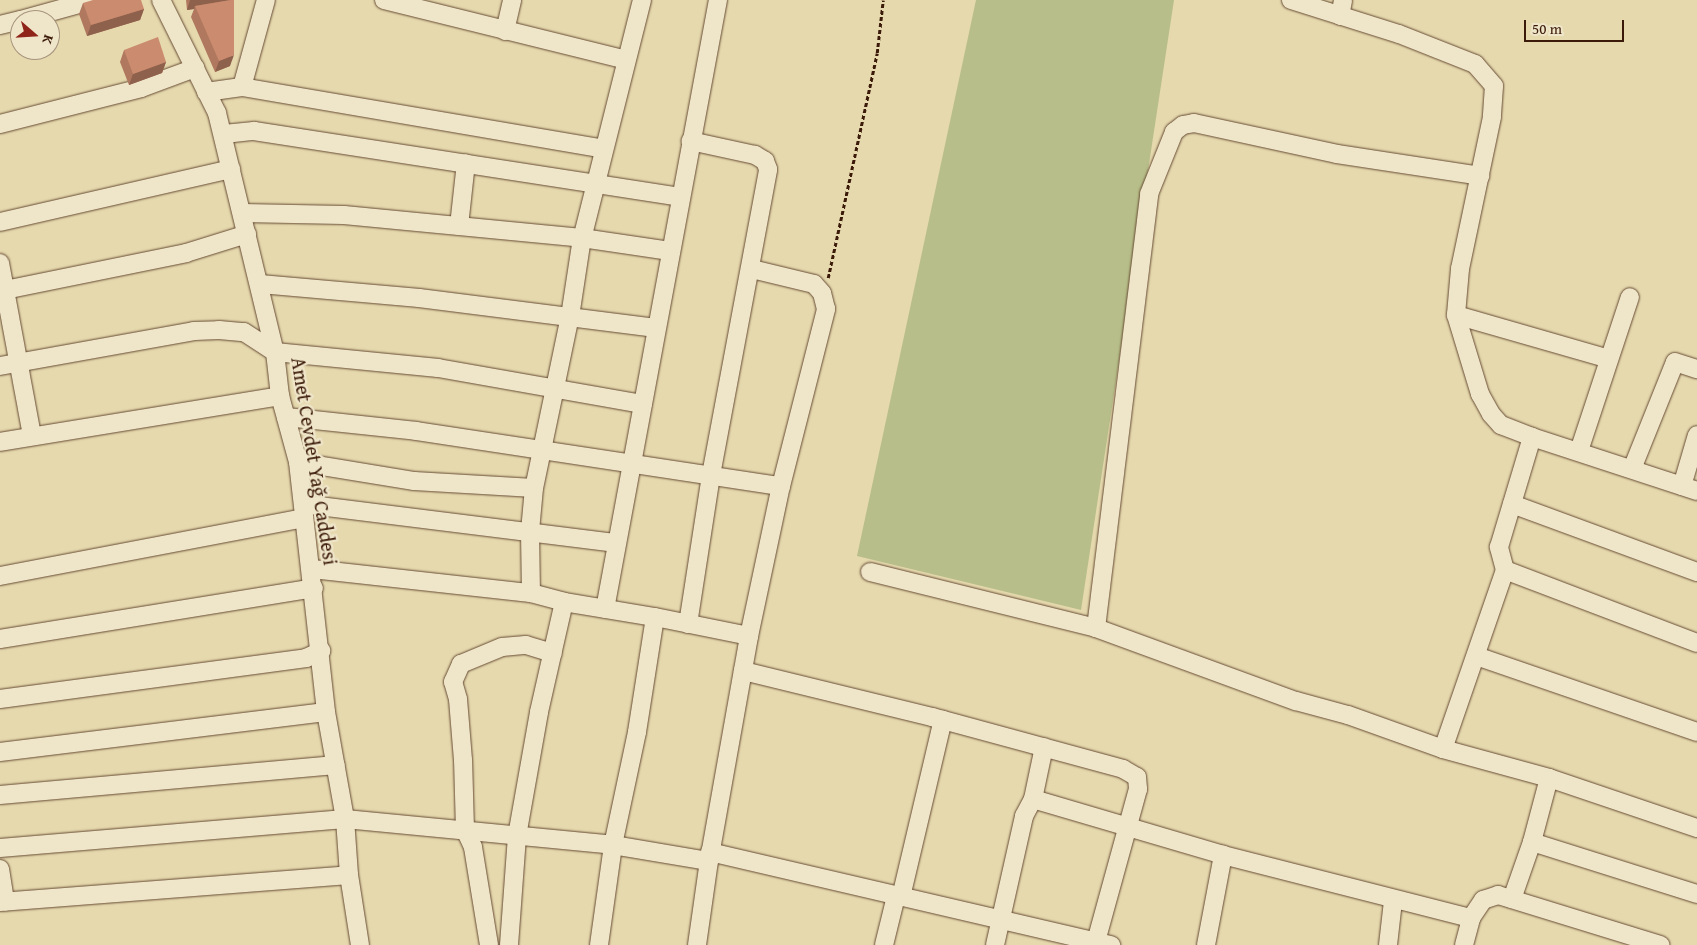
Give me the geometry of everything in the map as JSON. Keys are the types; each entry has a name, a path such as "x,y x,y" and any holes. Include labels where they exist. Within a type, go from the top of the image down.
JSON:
{"street":[{"path":"57,10 93,0"},
{"name":"Amet Cevdet Yağ Caddesi","path":"161,0 195,68 224,134 275,352 280,396 298,462 312,569 326,712 345,819 349,875 360,945"},
{"path":"242,87 266,0"},
{"path":"384,0 626,60"},
{"path":"504,31 512,0"},
{"path":"531,592 530,531 534,488 570,316 582,238 642,0"},
{"path":"605,609 690,141 718,0"},
{"path":"1291,0 1342,8 1475,64 1494,86 1492,117 1460,269 1456,315 1480,394 1491,414 1501,425 1690,489 1697,435"},
{"path":"0,124 141,88 195,68"},
{"path":"206,92 242,87 603,149"},
{"path":"1096,628 1149,194 1174,132 1183,125 1194,122 1328,152 1480,176"},
{"path":"224,134 254,132 680,197"},
{"path":"688,624 711,475 752,268 768,169 766,161 755,155 690,141"},
{"path":"459,226 466,163"},
{"path":"0,222 231,169"},
{"path":"242,213 344,215 582,238 670,251"},
{"path":"3,290 186,253 247,234"},
{"path":"0,263 3,290 20,362 32,436"},
{"path":"697,945 709,857 749,636 781,486 826,309 822,293 808,282 752,268"},
{"path":"260,284 570,316 656,328"},
{"path":"1579,451 1630,297"},
{"path":"1456,315 1609,360"},
{"path":"0,366 194,331 220,330 244,332 275,352 438,368 643,404"},
{"path":"1632,469 1675,362 1697,369"},
{"path":"0,442 280,396"},
{"path":"286,417 416,431 781,486"},
{"path":"1443,750 1505,570 1499,547 1532,437"},
{"path":"298,462 414,481 534,488"},
{"path":"1512,504 1697,572"},
{"path":"0,576 304,511 530,531 617,543"},
{"path":"312,569 531,592 564,602 655,616 749,636"},
{"path":"1505,570 1697,643"},
{"path":"870,572 1096,628 1250,685 1348,715 1443,750 1548,778 1697,828"},
{"path":"0,639 314,588"},
{"path":"509,945 518,836 564,602"},
{"path":"599,945 613,845 637,732 655,616"},
{"path":"489,945 474,847 465,830 464,760 458,699 453,682 456,671 471,659 502,647 526,645 553,653"},
{"path":"0,699 306,658 321,651"},
{"path":"1476,656 1697,732"},
{"path":"0,848 345,819 613,845 709,857 1104,943 1128,827 1138,789 1137,777 1123,769 1044,747 743,671"},
{"path":"0,752 326,712"},
{"path":"884,945 899,897 943,720"},
{"path":"995,945 1024,816 1033,799 1044,747"},
{"path":"0,794 336,765"},
{"path":"1512,899 1532,842 1548,778"},
{"path":"1033,799 1223,855 1393,901 1471,918"},
{"path":"1532,842 1697,894"},
{"path":"1206,945 1223,855"},
{"path":"0,869 2,902 349,875"},
{"path":"1464,945 1471,918 1483,900 1498,895 1661,945"},
{"path":"1388,945 1393,901"}],"path":[{"path":"822,293 877,53 883,0"}],"green space":[{"path":"976,0 1174,0 1081,610 857,556"}],"building":[{"path":"93,0 141,0 144,9 91,25 83,3"},
{"path":"234,0 234,55 219,61 195,6"},
{"path":"158,37 166,62 133,74 124,50"}]}
